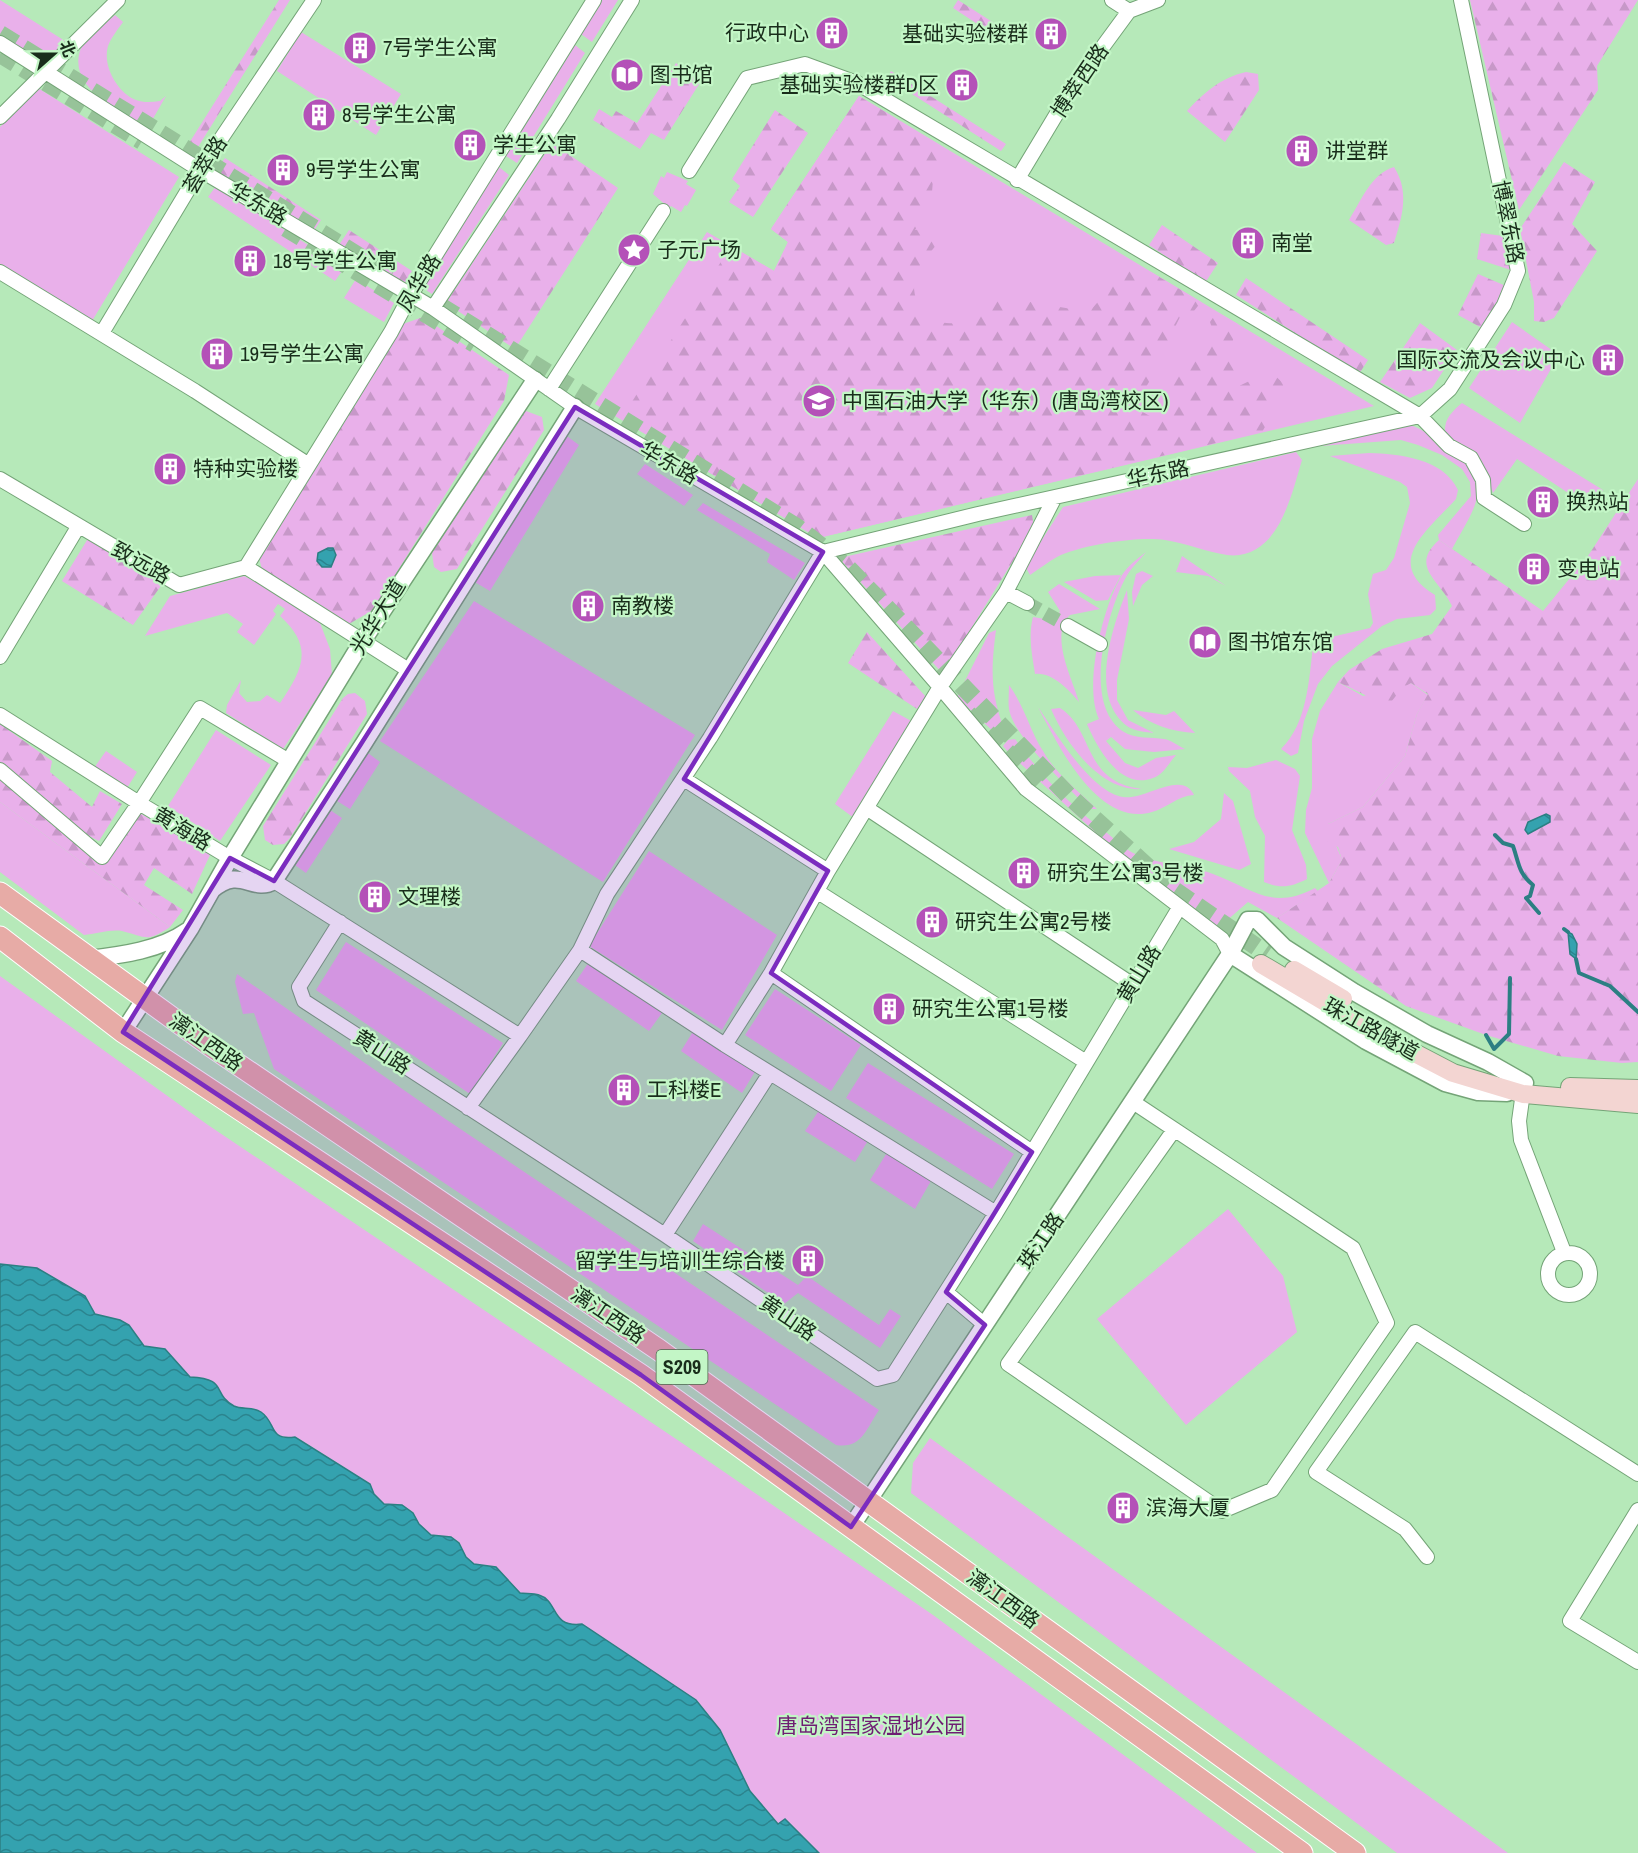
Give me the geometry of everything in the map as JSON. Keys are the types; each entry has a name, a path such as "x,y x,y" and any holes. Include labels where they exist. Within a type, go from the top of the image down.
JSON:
{"main road":[{"name":"漓江西路","path":"0,893 146,1000 659,1350 1355,1853"},
{"name":"漓江西路","path":"0,937 123,1032 641,1375 1302,1853"},
{"name":"珠江路隧道","path":"1264,959 1489,1079 1524,1088"},
{"path":"1524,1088 1638,1089"},
{"path":"1524,1088 1638,1104"}],"street":[{"path":"0,117 118,0"},
{"name":"荟萃路","path":"102,333 200,170 314,0"},
{"name":"凤华路","path":"246,567 391,332 410,296 594,0"},
{"name":"凤华路","path":"433,308 558,119 632,0"},
{"path":"1112,0 1129,11 1158,0"},
{"name":"博翠东路","path":"1420,416 1450,389 1504,305 1518,271 1461,0"},
{"name":"博萃西路","path":"1017,180 1071,90 1129,11"},
{"name":"华东路","path":"0,44 200,170 433,308 575,407 823,552 1055,497 1420,416"},
{"path":"689,171 747,78 805,64 857,83 1017,180 1420,416 1449,446 1471,458 1483,480 1484,498 1524,524"},
{"name":"光华大道","path":"123,1032 146,1000 362,642 663,211"},
{"path":"0,272 102,333 309,465"},
{"path":"212,890 222,882 233,878 248,880 258,885 267,885 274,881 410,671 575,407"},
{"name":"致远路","path":"0,479 179,585 246,567"},
{"path":"725,1045 771,973 828,871 868,809 940,687 1006,592 1055,497"},
{"path":"0,657 78,527"},
{"path":"468,1108 580,950 607,894 684,779 823,552 1026,789 1222,939 1230,954 1366,1041 1445,1083 1478,1092 1524,1088 1519,1121 1521,1140 1564,1252"},
{"path":"246,567 410,671"},
{"path":"1006,592 1027,603"},
{"path":"1068,626 1100,644"},
{"path":"0,715 140,803 200,708 289,761"},
{"name":"黄海路","path":"0,770 102,856 140,803 230,858 274,881 520,1036"},
{"path":"684,779 828,871"},
{"path":"868,809 1133,985"},
{"path":"818,892 1086,1062"},
{"name":"黄山路","path":"340,922 299,987 303,1001 665,1235 877,1379 892,1375 996,1213 1179,908"},
{"name":"珠江路","path":"851,1527 1230,954 1246,922 1257,920 1284,947 1354,992 1427,1034 1488,1062 1524,1088"},
{"path":"89,959 154,946 177,938 190,928"},
{"path":"580,950 725,1045 996,1213"},
{"path":"771,973 1032,1152"},
{"path":"665,1235 770,1073"},
{"path":"1133,1102 1353,1248 1387,1323 1272,1490 1222,1510 1008,1364 1174,1130"},
{"path":"945,1292 985,1325"},
{"path":"1427,1557 1405,1529 1316,1472 1415,1332 1638,1474"},
{"path":"1638,1510 1570,1621 1638,1662"}],"highlighted area":[{"path":"575,407 823,552 684,779 828,871 771,973 1032,1152 946,1292 985,1325 851,1527 641,1375 123,1032 230,858 274,881"}],"green space":[{"path":"0,0 65,41 43,64 0,36"},
{"path":"279,0 290,0 193,155 186,148"},
{"path":"602,0 618,0 592,42 581,34"},
{"path":"958,0 1005,30 999,38 953,8"},
{"path":"1470,0 1638,0 1597,66 1598,90 1519,210"},
{"path":"115,15 123,22 108,46 107,62 113,78 123,91 136,100 160,101 166,96 147,129 112,107 89,88 78,65 82,46"},
{"path":"301,32 401,94 376,135 277,71"},
{"path":"575,45 585,53 517,163 506,156"},
{"path":"676,63 701,81 664,140 651,133 640,149 593,120 599,109 612,117 616,111 637,123"},
{"path":"891,71 1006,144 1001,151 887,78"},
{"path":"1246,72 1258,74 1259,90 1225,142 1187,111 1214,87 1228,78"},
{"path":"38,88 179,177 92,321 0,265 0,127"},
{"path":"859,96 1374,406 818,538 595,404 707,232 774,271 788,242 771,229"},
{"path":"859,96 946,149 933,180 931,204 915,230 935,227 942,236 918,269 914,283 916,299 922,310 932,319 944,323 957,323 981,309 990,295 1089,312 1126,270 1151,272 1201,302 1194,311 1183,311 1176,325 1176,337 1134,407 1155,419 1193,349 1205,344 1213,331 1210,322 1217,312 1238,324 1230,350 1237,387 1270,371 1284,384 1272,415 1262,432 818,538 621,419 731,246 774,271 788,242 771,229"},
{"path":"775,110 808,133 753,217 729,202 740,186 732,179"},
{"path":"552,143 618,188 515,349 446,303"},
{"path":"225,158 321,220 313,232 216,171"},
{"path":"1564,162 1595,182 1572,224 1597,251 1554,318 1544,322 1534,321 1534,302 1520,229"},
{"path":"499,167 509,175 432,294 423,288"},
{"path":"1394,167 1402,186 1403,205 1394,243 1386,245 1349,220 1373,182"},
{"path":"667,172 688,181 686,184 696,190 681,212 671,206 669,208 653,194 661,176 664,178"},
{"path":"216,186 344,268 335,281 208,197"},
{"path":"1162,225 1218,263 1205,283 1149,245"},
{"path":"349,230 412,271 403,286 339,245"},
{"path":"1481,233 1510,237 1511,270 1477,259"},
{"path":"1478,274 1506,286 1482,328 1458,315"},
{"path":"1246,278 1368,360 1359,374 1236,295"},
{"path":"356,279 394,303 384,322 344,298"},
{"path":"423,317 509,375 504,401 373,610 349,624 262,570 259,557 403,324"},
{"path":"1512,322 1559,355 1520,423 1469,388"},
{"path":"1420,323 1457,350 1432,388 1410,398 1380,382"},
{"path":"1462,403 1603,490 1594,510 1517,459 1493,493 1479,458 1470,449 1446,437 1446,422"},
{"path":"526,411 542,417 544,430 457,569 441,572 434,567 432,553 521,414"},
{"path":"1410,425 1449,449 1473,473 1477,485 1474,508 1452,549 1439,540 1438,535 1471,496 1470,482 1462,469 1442,455 1401,440 1320,446"},
{"path":"564,434 579,445 490,591 473,581"},
{"path":"1296,452 1302,460 1287,507 1280,523 1259,548 1244,554 1227,555 1173,541 1125,540 1067,553 1030,575 1025,566 1063,507"},
{"path":"1369,453 1406,457 1431,464 1451,479 1458,490 1456,499 1423,535 1411,559 1412,571 1420,583 1435,595 1436,609 1430,615 1397,619 1382,626 1332,666 1318,684 1304,721 1298,753 1291,756 1281,749 1290,739 1301,714 1308,687 1313,646 1327,638 1370,628 1373,623 1368,594 1373,574 1386,570 1394,558 1410,503 1407,487 1400,482 1330,456"},
{"path":"645,464 693,495 684,506 637,474"},
{"path":"1638,479 1638,1062 1622,1063 1558,1056 1486,1035 1406,1006 1277,918 1329,883 1342,860 1338,847 1327,841 1328,824 1363,807 1405,756 1417,714 1428,694 1411,683 1402,688 1388,706 1338,682 1349,670 1382,649 1432,634 1452,606 1427,566 1430,550 1439,540 1543,611 1588,556"},
{"path":"703,503 805,563 794,580 767,562 770,554 697,510"},
{"path":"1032,515 1034,527 943,674 839,558"},
{"path":"89,537 163,583 133,625 62,581"},
{"path":"1146,552 1126,577 1112,612 1102,658 1101,680 1104,701 1111,719 1124,732 1138,737 1167,740 1185,749 1154,752 1125,749 1111,737 1106,741 1125,763 1138,768 1156,758 1176,755 1160,774 1141,780 1120,773 1111,764 1087,724 1099,719 1093,687 1094,667 1108,606 1122,575"},
{"path":"1182,556 1226,586 1208,576 1176,572"},
{"path":"1142,571 1153,576 1142,585 1133,606 1132,592 1136,574"},
{"path":"1121,575 1108,600 1096,601 1064,582 1095,576"},
{"path":"244,576 279,594 320,623 330,649 332,675 283,749 226,713 227,705 241,680 239,693 247,702 260,701 267,695 280,703 294,680 299,669 301,649 298,638 280,616 285,609 278,604 273,611 276,614 254,645 237,632 243,624 227,613 145,636 170,596"},
{"path":"1059,584 1100,609 1070,615 1064,623 1062,645 1064,657 1079,702 1054,679 1035,674 1031,639 1033,617 1051,620 1058,616 1060,611 1048,592"},
{"path":"1127,590 1129,619 1117,680 1117,700 1128,720 1154,733 1127,726 1115,713 1109,697 1106,679 1107,660"},
{"path":"474,601 695,735 603,882 380,741"},
{"path":"996,630 993,680 996,703 1004,729 998,736 957,697 989,633"},
{"path":"867,632 926,697 917,709 848,663"},
{"path":"1338,682 1363,696 1411,683 1428,695 1417,714 1405,756 1363,807 1328,824 1342,860 1329,883 1305,833 1306,810 1312,788 1312,739 1320,711"},
{"path":"1009,685 1020,702 1038,743 1048,759 1068,782 1097,809 1089,809 1020,733 1009,709"},
{"path":"355,693 365,701 367,714 290,838 284,844 273,845 265,840 263,826 343,698"},
{"path":"1038,707 1075,760 1111,793 1132,797 1172,785 1181,785 1188,788 1194,795 1152,812 1132,814 1114,808 1097,796 1082,780"},
{"path":"1060,708 1079,729 1099,766 1109,776 1123,784 1142,789 1127,788 1113,783 1087,763 1066,737 1051,709"},
{"path":"1133,710 1166,715 1174,711 1195,733 1162,727"},
{"path":"893,711 915,723 854,818 835,804"},
{"path":"0,724 52,761 50,772 92,807 100,791 122,804 99,841 89,836 0,764"},
{"path":"216,730 271,765 220,841 168,806"},
{"path":"1015,739 1035,766 1069,801 1133,853 1152,860 1203,871 1274,898 1300,895 1315,888 1318,891 1277,918 1248,902 1218,928 1120,855 1011,755 1003,746 1008,740"},
{"path":"106,751 137,772 127,788 94,768"},
{"path":"368,753 380,762 350,809 337,801"},
{"path":"1276,760 1295,769 1300,776 1292,830 1306,865 1307,879 1286,886 1264,882 1265,836 1255,817 1250,791 1229,771 1228,767 1247,768"},
{"path":"0,774 102,859 138,812 210,855 192,894 154,868 144,885 183,910 170,927 0,802"},
{"path":"1224,793 1233,801 1251,864 1239,870 1169,849 1194,842 1221,819"},
{"path":"0,802 170,927 151,937 141,937 122,931 84,935 0,872"},
{"path":"330,810 342,818 306,873 295,865"},
{"path":"649,851 777,935 722,1030 589,946"},
{"path":"346,942 503,1043 470,1094 316,990"},
{"path":"589,962 662,1013 649,1031 576,981"},
{"path":"237,974 444,1118 879,1410 867,1430 858,1441 852,1444 836,1445 274,1069 254,1013 243,1014 235,982"},
{"name":"唐岛湾国家湿地公园","path":"0,976 208,1125 682,1443 933,1615 1257,1853 819,1853 785,1819 778,1824 750,1791 720,1730 696,1700 582,1624 565,1622 545,1598 537,1594 520,1593 496,1567 474,1564 466,1557 459,1542 451,1537 431,1535 419,1524 413,1512 402,1505 384,1504 374,1494 370,1484 296,1437 277,1434 261,1412 234,1406 227,1401 215,1384 202,1378 190,1377 178,1365 153,1348 144,1346 120,1320 95,1314 85,1296 0,1264"},
{"path":"775,989 861,1045 831,1091 745,1035"},
{"path":"694,1030 756,1070 742,1093 681,1051"},
{"path":"868,1063 1014,1154 992,1189 846,1098"},
{"path":"820,1109 869,1139 855,1162 805,1131"},
{"path":"888,1151 932,1179 915,1209 870,1180"},
{"path":"1228,1209 1283,1276 1297,1332 1186,1425 1097,1319"},
{"path":"703,1224 798,1285 807,1276 879,1325 890,1309 901,1316 880,1348 798,1293 784,1304 693,1241"},
{"path":"930,1438 1508,1853 1397,1853 911,1493 913,1463"}],"water":[{"path":"333,548 336,555 331,567 322,567 317,561 318,553"},
{"path":"1546,814 1550,816 1550,822 1528,834 1525,830 1528,822"},
{"path":"1568,932 1572,934 1577,944 1576,959 1570,954"},
{"path":"0,1264 37,1268 85,1296 95,1314 120,1320 129,1325 144,1346 165,1349 190,1377 202,1378 215,1384 227,1401 234,1406 261,1412 277,1434 286,1438 295,1437 370,1484 374,1494 384,1504 402,1505 413,1513 419,1524 431,1535 451,1537 459,1543 466,1557 474,1564 496,1567 520,1593 537,1594 545,1598 565,1622 582,1624 696,1700 720,1730 750,1791 778,1824 785,1819 819,1853 0,1853"}],"waterway":[{"path":"1495,835 1503,843 1513,846 1522,872 1533,885 1530,896 1526,898 1539,913"},
{"path":"1564,929 1568,932"},
{"path":"1576,959 1579,973 1610,986 1638,1012"},
{"path":"1486,1035 1494,1049 1509,1034 1510,978"}],"tunnel":[{"path":"0,34 391,276"},
{"path":"0,54 142,141"},
{"path":"286,228 475,344"},
{"path":"440,306 798,528 846,566 1069,796 1171,888 1267,954"},
{"path":"1027,603 1068,626"},
{"path":"968,714 1045,789"}],"place":[{"name":"行政中心","path":"832,33"},
{"name":"基础实验楼群","path":"1051,34"},
{"name":"7号学生公寓","path":"360,48"},
{"name":"图书馆","path":"627,75"},
{"name":"基础实验楼群D区","path":"962,85"},
{"name":"8号学生公寓","path":"319,115"},
{"name":"学生公寓","path":"470,145"},
{"name":"讲堂群","path":"1302,151"},
{"name":"9号学生公寓","path":"283,170"},
{"name":"南堂","path":"1248,243"},
{"name":"子元广场","path":"634,250"},
{"name":"18号学生公寓","path":"250,261"},
{"name":"19号学生公寓","path":"217,354"},
{"name":"国际交流及会议中心","path":"1608,360"},
{"name":"中国石油大学（华东）(唐岛湾校区)","path":"819,401"},
{"name":"特种实验楼","path":"170,469"},
{"name":"换热站","path":"1543,502"},
{"name":"变电站","path":"1534,569"},
{"name":"南教楼","path":"588,606"},
{"name":"图书馆东馆","path":"1205,642"},
{"name":"研究生公寓3号楼","path":"1024,873"},
{"name":"文理楼","path":"375,897"},
{"name":"研究生公寓2号楼","path":"932,922"},
{"name":"研究生公寓1号楼","path":"889,1009"},
{"name":"工科楼E","path":"624,1090"},
{"name":"留学生与培训生综合楼","path":"808,1261"},
{"name":"滨海大厦","path":"1123,1508"}]}
